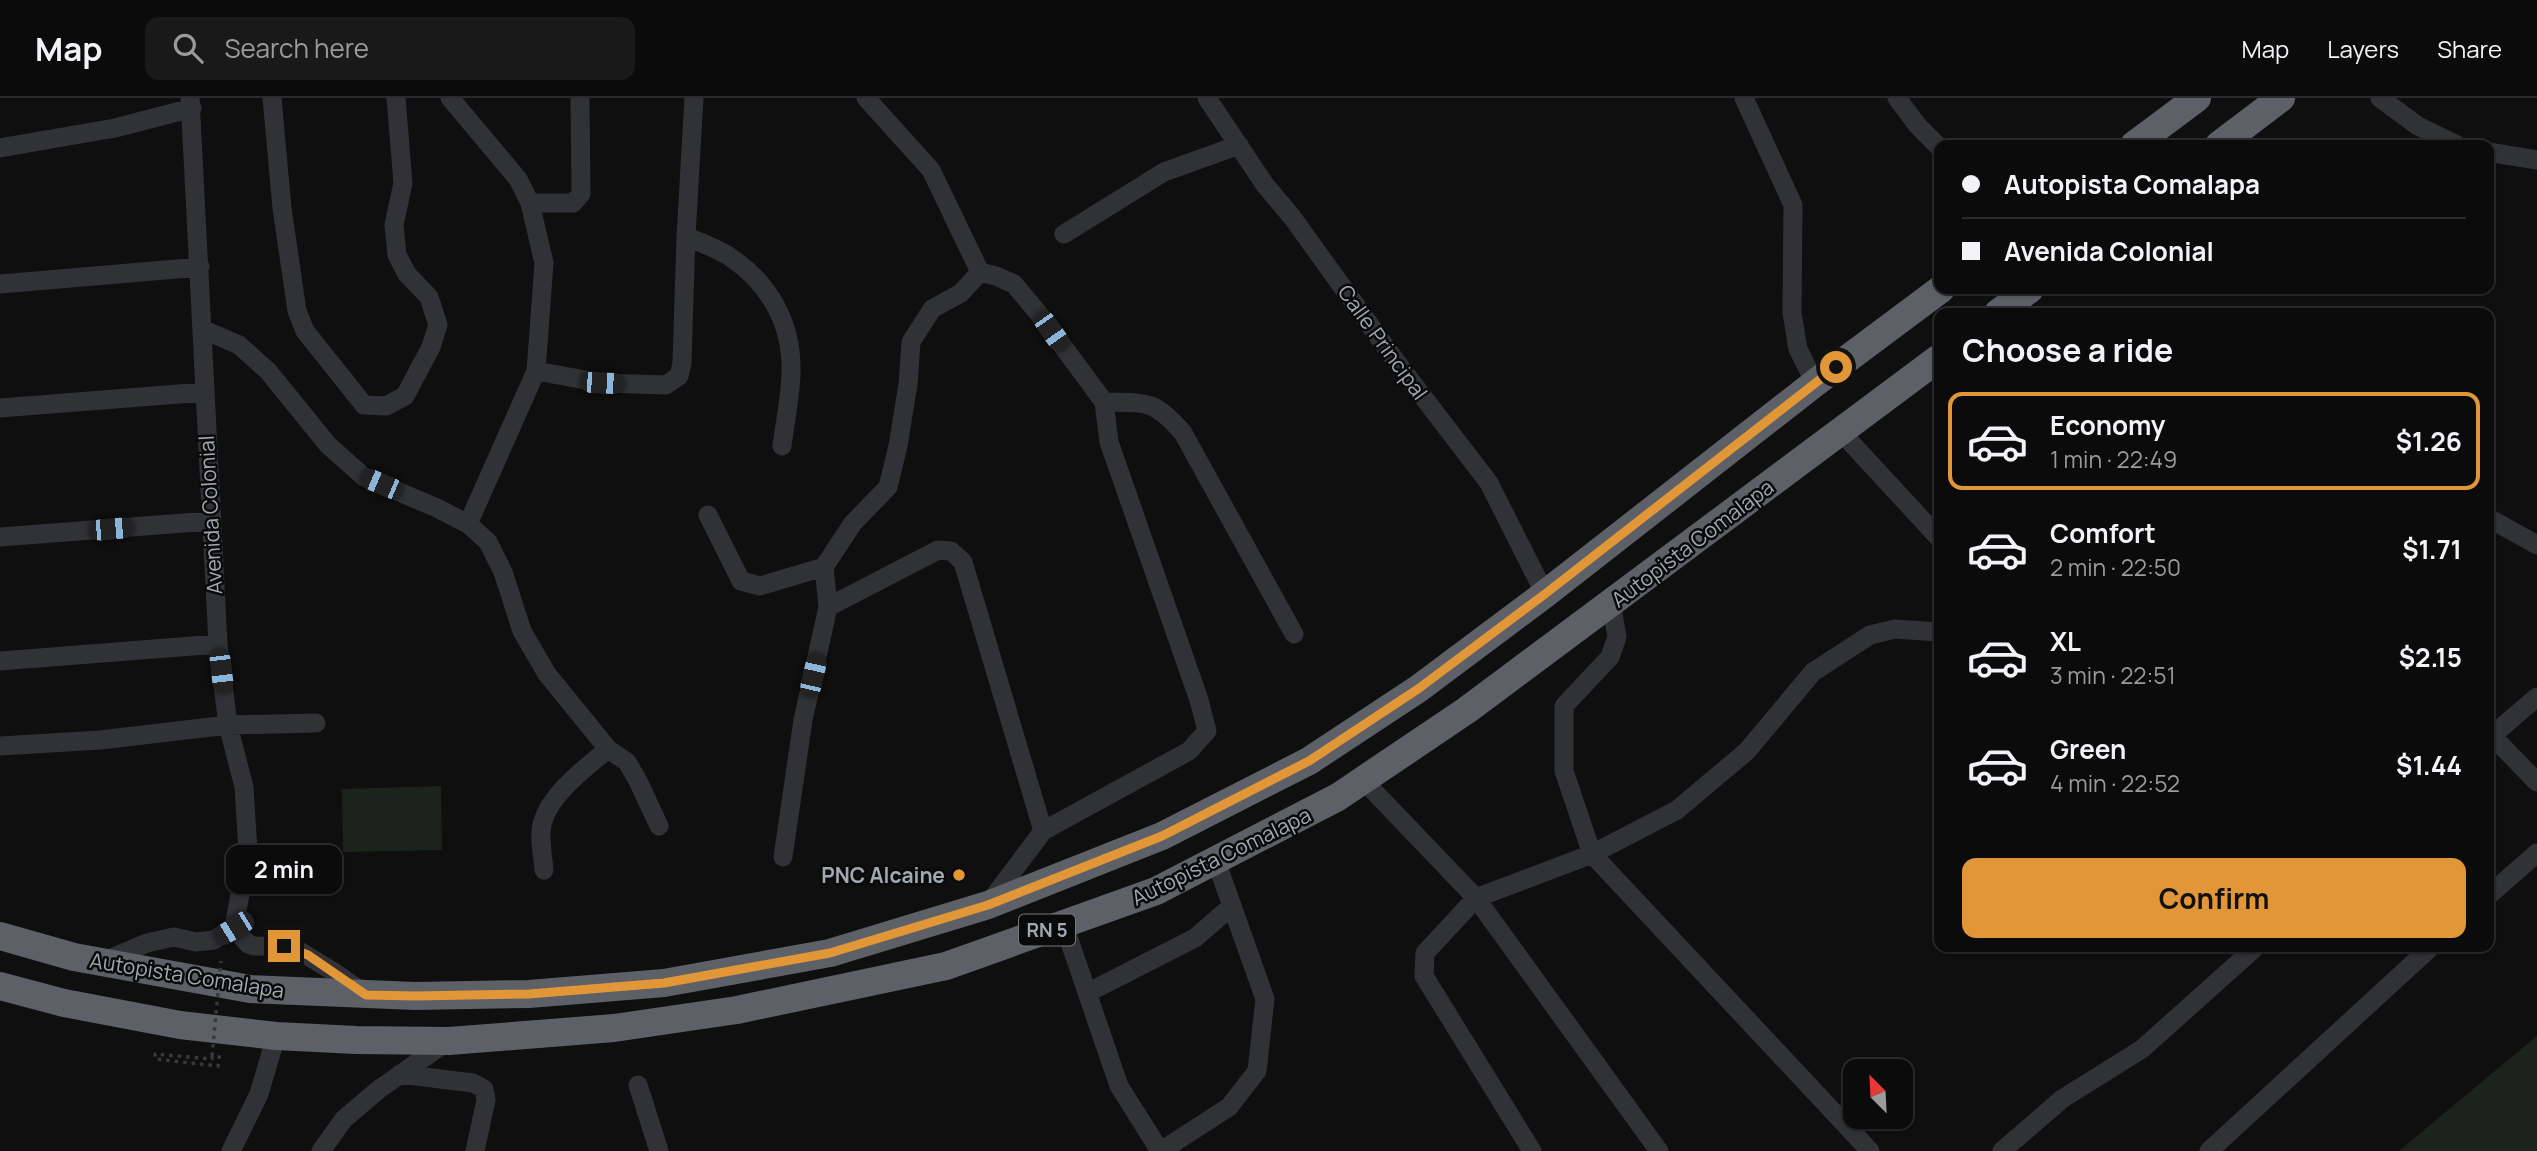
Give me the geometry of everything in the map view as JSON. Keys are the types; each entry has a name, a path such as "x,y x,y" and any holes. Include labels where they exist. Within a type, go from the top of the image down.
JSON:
{"highway":[{"path":"2226,140 2281,98"},
{"path":"2140,140 2183,102"},
{"name":"Autopista Comalapa","path":"0,936 100,962 250,989 415,996 529,994 664,983 830,953 988,905 1162,836 1309,761 1418,689 1934,294"},
{"path":"2005,308 2023,294"},
{"name":"Autopista Comalapa","path":"0,986 64,1003 180,1025 356,1040 449,1041 614,1028 737,1010 946,966 1156,891 1339,797 1467,710 1934,362"}],"street":[{"path":"272,98 282,208 296,311 305,331 364,405 386,407 405,396 431,347 438,325 429,297 407,274 397,255 394,225 403,183 396,98"},
{"path":"450,98 518,179 530,204 544,263 536,371 468,524"},
{"path":"530,204 573,203 581,194 580,98"},
{"path":"536,371 602,383 666,385 679,376 682,363 694,98"},
{"path":"866,98 931,170 980,272 1014,284 1104,402 1110,442 1199,699 1207,731 1189,751 1043,831 988,905"},
{"name":"Calle Principal","path":"1208,98 1265,185 1292,217 1398,364 1489,483 1545,594"},
{"path":"1744,98 1793,205 1792,313 1798,349 1815,383"},
{"path":"1897,98 1934,142"},
{"path":"2380,98 2418,126 2447,140"},
{"path":"0,148 116,128 191,103"},
{"name":"Avenida Colonial","path":"191,103 218,644 228,725 244,787 248,851 234,928"},
{"path":"1064,234 1164,172 1239,145"},
{"path":"2494,153 2537,160"},
{"path":"686,236 728,256 755,277 778,307 788,336 791,370 782,446"},
{"path":"0,284 200,267"},
{"path":"783,857 803,720 828,607 824,567 834,548 853,523 888,487 908,384 911,342 932,309 961,293 980,272"},
{"path":"202,329 239,345 268,371 328,445 364,477 468,524 488,542 503,572 522,631 547,674 608,749 627,762 659,826"},
{"path":"0,408 204,392"},
{"path":"1104,402 1148,403 1166,413 1183,433 1294,634"},
{"path":"1841,432 1934,533"},
{"path":"708,515 741,581 760,586 824,567"},
{"path":"0,537 210,521"},
{"path":"2494,521 2537,545"},
{"path":"828,607 938,550 951,551 963,562 1043,831"},
{"path":"1611,603 1617,637 1610,657 1564,706 1564,771 1592,854 1870,1151"},
{"path":"1532,1151 1424,976 1425,953 1476,898 1592,854 1677,810 1747,751 1813,672 1870,635 1895,629 1934,632"},
{"path":"0,661 218,644"},
{"path":"2494,734 2537,697"},
{"path":"0,746 100,740 228,725 316,723"},
{"path":"2494,741 2537,782"},
{"path":"544,870 542,822 552,804 571,781 608,749"},
{"path":"1364,781 1476,898 1659,1151"},
{"path":"2494,891 2537,853"},
{"path":"1064,925 1119,1086 1161,1151 1228,1107 1257,1071 1265,999 1216,861"},
{"path":"1087,993 1195,938 1232,906"},
{"path":"100,962 147,943 174,937 196,942 214,940 234,928 248,944 284,946 308,955 366,995"},
{"path":"2002,1151 2062,1099 2142,1049 2250,952"},
{"path":"2209,1151 2426,952"},
{"path":"231,1151 259,1094 276,1035"},
{"path":"321,1151 344,1119 400,1074 449,1041"},
{"path":"400,1074 473,1083 484,1089 486,1100 475,1151"},
{"path":"638,1085 659,1151"}],"path":[{"path":"218,1066 155,1059 155,1054 212,1059 221,961"}],"shaded area":[{"path":"441,786 442,850 343,852 342,789"},
{"path":"2537,1036 2537,1151 2399,1151"}],"place":[{"name":"PNC Alcaine","path":"959,875"}],"route":[{"path":"284,946 293,947 308,955 366,995 529,994 664,983 830,953 988,905 1162,836 1309,761 1418,689 1545,594 1836,367"}]}
